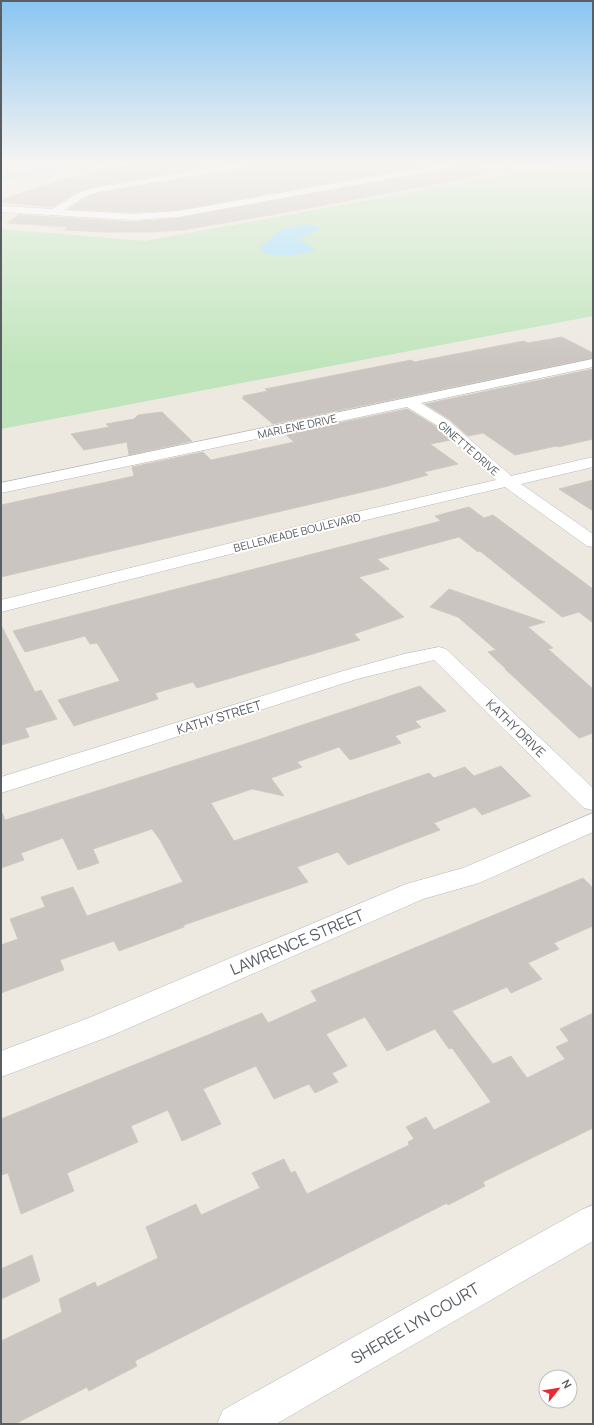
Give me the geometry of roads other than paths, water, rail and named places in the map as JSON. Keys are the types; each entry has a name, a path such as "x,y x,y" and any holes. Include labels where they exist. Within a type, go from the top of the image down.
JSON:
{"street":[{"name":"MARLENE DRIVE","path":"1,488 593,363"},
{"name":"GINETTE DRIVE","path":"409,402 443,423 508,482 593,542"},
{"name":"BELLEMEADE BOULEVARD","path":"1,606 348,519 593,462"},
{"name":"KATHY STREET","path":"1,785 350,675 404,660 439,653"},
{"name":"KATHY DRIVE","path":"439,653 593,802"},
{"name":"LAWRENCE STREET","path":"1,1064 102,1026 415,891 470,876 593,822"},
{"name":"SHEREE LYN COURT","path":"237,1424 593,1222"}],"water":[{"path":"279,232 316,232 299,239 316,250 295,255 279,255 264,253 259,250"}]}
